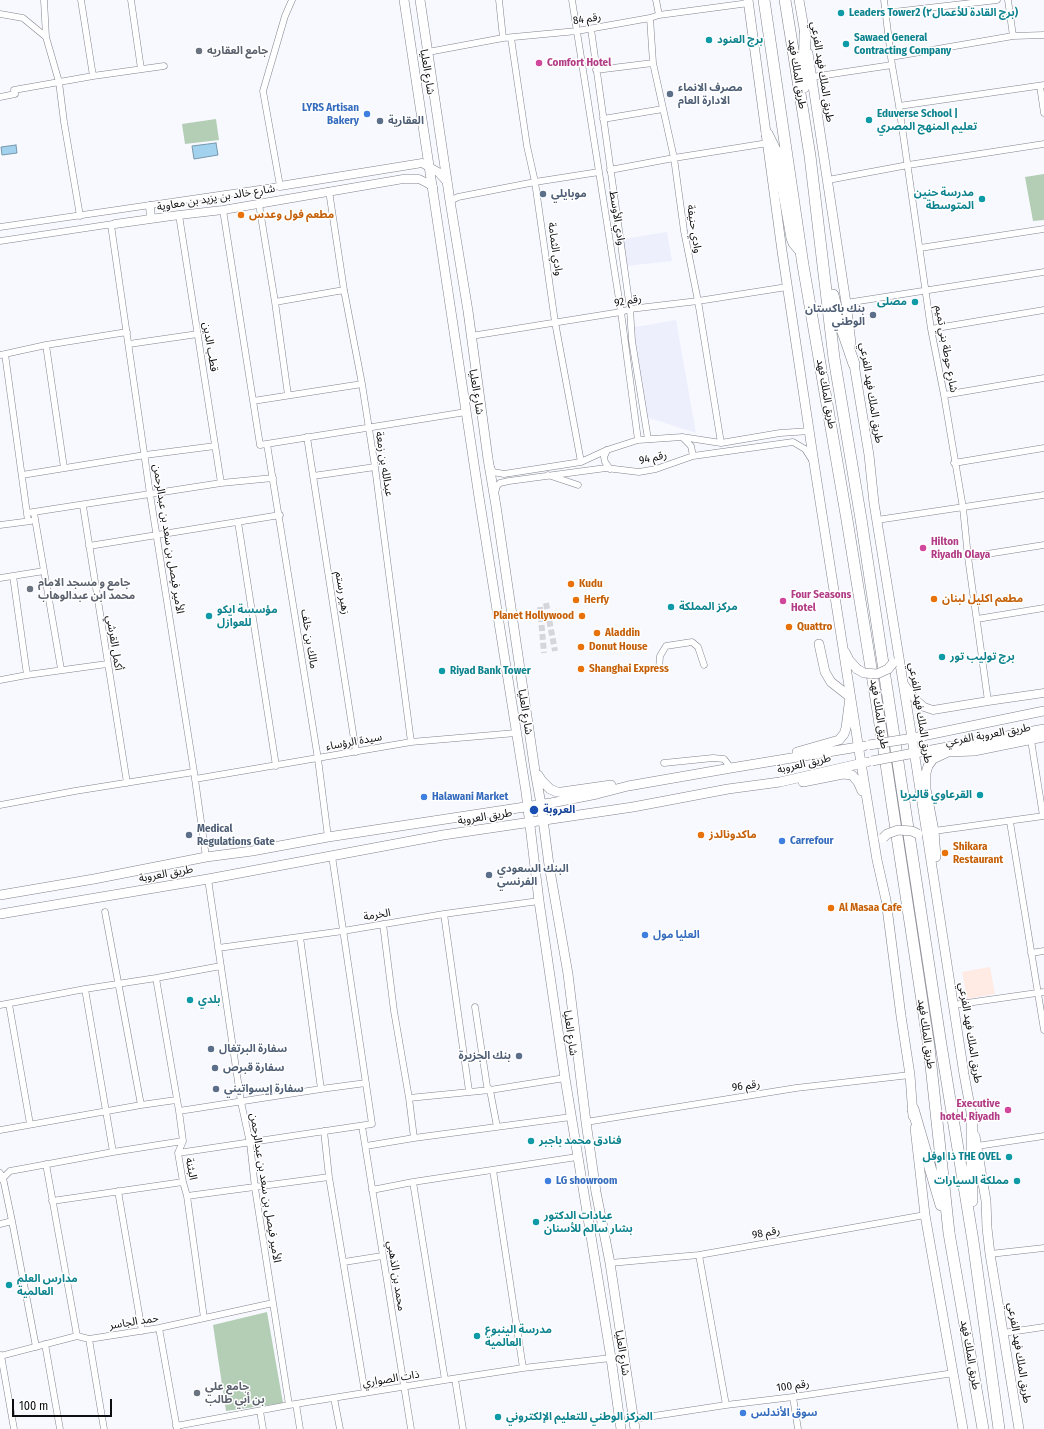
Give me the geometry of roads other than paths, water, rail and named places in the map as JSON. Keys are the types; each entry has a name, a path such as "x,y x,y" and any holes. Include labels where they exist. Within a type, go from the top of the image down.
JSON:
{"highway":[{"name":"طريق الملك فهد","path":"764,0 802,252 902,864 929,1047 949,1233 982,1429"},
{"name":"طريق الملك فهد","path":"785,0 804,120 825,272 834,358 861,519 941,1045 973,1241 992,1388 999,1429"},
{"path":"804,120 805,34"},
{"path":"768,138 777,154 792,238 794,243 802,252"},
{"path":"825,272 854,364"},
{"path":"913,1109 949,1233"},
{"path":"972,1118 973,1241"}],"main road":[{"name":"شارع العليا","path":"404,0 516,732 565,1078 611,1358 621,1429"},
{"name":"شارع العليا","path":"420,0 535,771 544,820 549,865 568,974 596,1192 610,1263 635,1429"},
{"name":"طريق الملك فهد الفرعي","path":"799,0 828,180 877,520 904,684 912,754 937,896 964,1074 986,1201 990,1254 1019,1429"},
{"path":"748,2 814,463 859,747 860,763 877,860 886,900"},
{"name":"شارع خالد بن يزيد بن معاوية","path":"280,186 422,164 430,167"},
{"path":"402,167 405,173 403,179"},
{"path":"430,167 438,172 447,182"},
{"name":"شارع خالد بن يزيد بن معاوية","path":"113,224 222,210 403,179 419,179 432,187"},
{"path":"150,206 151,219"},
{"path":"474,460 479,468 484,471 488,465 488,459"},
{"path":"843,647 849,660 857,669 864,673 877,674 888,669 893,663 896,640"},
{"path":"819,644 825,672 831,682 850,697"},
{"path":"904,684 914,698 924,708 933,710 988,700 1041,694"},
{"path":"778,761 797,752 839,740 844,734 846,728 850,697"},
{"name":"طريق العروبة","path":"0,895 94,879 206,857 252,851 328,837 541,804 597,794 628,786 910,738 1044,711"},
{"name":"طريق العروبة","path":"0,914 208,879 443,835 780,782 872,760 1044,729"},
{"name":"طريق العروبة الفرعي","path":"937,896 937,867 934,831 926,789 926,773 928,766 933,759 948,752 974,750 1044,737"},
{"path":"927,751 948,752 959,745"},
{"path":"535,771 542,782 557,792 619,785 628,786"},
{"path":"780,782 798,783 843,774 852,775 858,782 868,806"},
{"path":"937,896 929,850 927,844 918,834 912,831 898,830 883,838 880,847 900,1016 910,1075 925,1215 963,1429"},
{"path":"584,1196 578,1161 583,1154 589,1156 592,1164"}],"street":[{"path":"44,0 46,37 58,82 80,216"},
{"path":"81,0 93,76"},
{"path":"131,0 141,69"},
{"path":"280,186 263,91 285,16 292,0"},
{"path":"499,0 503,38"},
{"name":"وادي الأوسط","path":"572,0 621,312 638,440"},
{"path":"656,0 659,15"},
{"name":"شارع حوطة بني تميم","path":"884,0 925,290 962,508 988,700"},
{"path":"885,13 997,0"},
{"path":"1008,0 1014,36"},
{"name":"رقم 84","path":"428,52 503,38 591,29 659,15 748,2"},
{"path":"0,14 23,18 46,37"},
{"name":"وادي حنيفة","path":"650,18 654,63 674,158 684,231 698,302 721,443"},
{"name":"وادي الأوسط","path":"591,29 630,309 632,341 648,439"},
{"path":"891,57 1014,36 1044,35"},
{"name":"وادي الثمامة","path":"511,38 527,146 535,182 555,322 581,462"},
{"path":"596,70 654,63"},
{"path":"812,77 892,65"},
{"path":"0,97 15,94 14,90 93,76 164,66"},
{"path":"899,106 1042,85 1044,113"},
{"path":"603,119 663,109"},
{"path":"610,170 768,138"},
{"path":"828,180 908,165 1044,144"},
{"path":"450,201 458,197 535,182 599,172"},
{"name":"شارع خالد بن يزيد بن معاوية","path":"0,227 280,186"},
{"name":"عبدالله بن زمعة","path":"329,191 344,290 362,384 375,467 411,742"},
{"path":"259,204 276,302 288,395"},
{"path":"222,210 260,445 466,412"},
{"name":"قطب الدين","path":"179,215 221,483"},
{"name":"شارع خالد بن يزيد بن معاوية","path":"0,241 113,224"},
{"name":"الأمير فيصل بن سعد بن عبدالرحمن","path":"113,224 150,494 206,857"},
{"path":"920,248 1044,230"},
{"path":"846,303 1044,272"},
{"name":"رقم 92","path":"471,336 621,312 630,309 698,302 788,286"},
{"path":"276,302 344,290"},
{"path":"931,329 1044,310"},
{"path":"61,669 35,521 30,513 22,475 2,354 46,345 127,332"},
{"path":"129,344 198,334"},
{"path":"46,345 64,468"},
{"path":"944,395 1044,378"},
{"path":"253,401 362,384"},
{"name":"رقم 94","path":"488,459 493,472 501,474 581,462 607,450 638,440 682,437 721,443 780,433 810,431"},
{"path":"748,447 752,442 773,438 780,433"},
{"name":"زهير رستم","path":"307,437 356,752"},
{"path":"682,437 692,446 692,456"},
{"name":"رقم 94","path":"495,497 497,486 500,483 606,468 639,472 656,469 692,456 748,447 793,442 805,449 814,463"},
{"name":"مالك بن خلف","path":"267,444 274,478 318,758 328,837"},
{"path":"22,475 215,446"},
{"path":"954,464 1044,448"},
{"path":"607,450 604,457 605,462 610,469"},
{"path":"313,476 375,467"},
{"path":"548,476 578,485"},
{"path":"30,513 83,506 221,483 274,478"},
{"path":"877,520 1044,495"},
{"name":"أكمل القرشي","path":"83,506 127,783"},
{"path":"28,521 30,513"},
{"path":"89,546 280,515"},
{"path":"0,525 35,521"},
{"path":"238,522 276,766"},
{"path":"968,557 1044,545"},
{"path":"0,578 44,571"},
{"path":"12,576 27,674"},
{"path":"977,619 1044,608"},
{"path":"659,669 660,656 666,646 692,642 698,647 704,665"},
{"path":"0,680 27,674 107,664"},
{"name":"سيدة الرؤساء","path":"195,780 411,742 516,732"},
{"path":"934,831 1010,822 1043,816 1031,740"},
{"path":"664,763 714,758 724,759 731,768"},
{"path":"0,805 194,772"},
{"path":"1010,822 1031,953 1041,993 1044,1029"},
{"path":"178,1153 372,1124 332,856"},
{"name":"الأمير فيصل بن سعد بن عبدالرحمن","path":"208,879 242,1102 250,1143 255,1188 273,1303 293,1404 300,1429"},
{"name":"الخرمة","path":"218,948 344,931 444,914 539,901"},
{"path":"105,912 141,1105"},
{"path":"444,914 469,1091"},
{"path":"383,924 394,1011 409,1098 414,1138"},
{"path":"300,937 321,1089"},
{"path":"1031,953 1044,951"},
{"path":"0,1005 221,966"},
{"path":"36,1347 12,1221 1,1177 10,1171 183,1141 156,978"},
{"path":"85,989 113,1152"},
{"path":"953,1005 1041,993"},
{"path":"9,1004 30,1124"},
{"path":"475,1007 487,1086 490,1090 497,1127"},
{"name":"رقم 96","path":"586,1122 796,1088 910,1075"},
{"path":"409,1098 490,1090 565,1078"},
{"path":"179,1111 366,1083"},
{"path":"0,1130 176,1100"},
{"path":"366,1146 571,1117"},
{"name":"محمد بن الذهبي","path":"362,1126 411,1429"},
{"path":"324,1131 365,1393"},
{"path":"977,1146 1044,1136"},
{"name":"البثنة","path":"183,1141 178,1153 187,1196 204,1318"},
{"path":"372,1190 413,1182 577,1157"},
{"path":"46,1164 77,1336"},
{"path":"493,1170 523,1368"},
{"path":"187,1196 255,1188 330,1176"},
{"path":"52,1201 183,1182"},
{"path":"413,1182 444,1380"},
{"path":"118,1191 142,1331"},
{"name":"رقم 98","path":"610,1263 699,1255 925,1215"},
{"path":"0,1224 12,1221"},
{"path":"990,1254 1044,1248"},
{"path":"699,1255 726,1405"},
{"path":"344,1262 382,1256"},
{"name":"حمد الجاسر","path":"1,1355 77,1336 89,1339 142,1331 273,1303"},
{"path":"1003,1333 1044,1327"},
{"path":"159,1328 176,1427"},
{"path":"89,1339 104,1429"},
{"path":"45,1344 60,1429"},
{"path":"1,1355 14,1429"},
{"name":"ذات الصواري","path":"176,1427 293,1404 444,1380 523,1368 611,1358"},
{"name":"رقم 100","path":"634,1419 954,1373"},
{"path":"455,1379 463,1429"},
{"path":"793,1397 798,1429"},
{"path":"334,1398 340,1429"},
{"path":"260,1411 263,1429"}],"water":[{"path":"216,143 218,155 194,159 192,146"},
{"path":"16,145 17,153 2,155 1,147"}],"tunnel":[{"path":"546,603 555,651"},
{"path":"540,607 544,653"}],"place":[{"name":"Leaders Tower2 (برج القادة للأعمال٢)","path":"841,13"},
{"name":"برج العنود","path":"709,40"},
{"name":"Sawaed General Contracting Company","path":"846,44"},
{"name":"جامع العقاريه","path":"199,51"},
{"name":"Comfort Hotel","path":"539,63"},
{"name":"مصرف الانماء الادارة العام","path":"670,94"},
{"name":"LYRS Artisan Bakery","path":"367,114"},
{"name":"Eduverse School | تعليم المنهج المصري","path":"869,120"},
{"name":"العقارية","path":"380,121"},
{"name":"موبايلي","path":"543,194"},
{"name":"مدرسة حنين المتوسطة","path":"982,199"},
{"name":"مطعم فول وعدس","path":"241,215"},
{"name":"مصلى","path":"915,302"},
{"name":"بنك باكستان الوطني","path":"873,315"},
{"name":"Hilton Riyadh Olaya","path":"923,548"},
{"name":"Kudu","path":"571,584"},
{"name":"جامع و مسجد الامام محمد ابن عبدالوهاب","path":"30,589"},
{"name":"مطعم اكليل لبنان","path":"934,599"},
{"name":"Herfy","path":"576,600"},
{"name":"Four Seasons Hotel","path":"783,601"},
{"name":"مركز المملكة","path":"671,607"},
{"name":"مؤسسة ايكو للعوازل","path":"209,616"},
{"name":"Planet Hollywood","path":"582,616"},
{"name":"Quattro","path":"789,627"},
{"name":"Aladdin","path":"597,633"},
{"name":"Donut House","path":"581,647"},
{"name":"برج توليب تور","path":"942,657"},
{"name":"Shanghai Express","path":"581,669"},
{"name":"Riyad Bank Tower","path":"442,671"},
{"name":"القرعاوي قاليريا","path":"980,795"},
{"name":"Halawani Market","path":"424,797"},
{"name":"العروبة","path":"534,810"},
{"name":"Medical Regulations Gate","path":"189,835"},
{"name":"ماكدونالدز","path":"701,835"},
{"name":"Carrefour","path":"782,841"},
{"name":"Shikara Restaurant","path":"945,853"},
{"name":"البنك السعودي الفرنسي","path":"489,875"},
{"name":"Al Masaa Cafe","path":"831,908"},
{"name":"العليا مول","path":"645,935"},
{"name":"بلدي","path":"190,1000"},
{"name":"سفارة البرتغال","path":"211,1049"},
{"name":"بنك الجزيرة","path":"519,1056"},
{"name":"سفارة قبرص","path":"215,1068"},
{"name":"سفارة إيسواتيني","path":"216,1089"},
{"name":"Executive hotel, Riyadh","path":"1008,1110"},
{"name":"فنادق محمد باجبر","path":"531,1141"},
{"name":"ذا اوفل THE OVEL","path":"1009,1157"},
{"name":"LG showroom","path":"548,1181"},
{"name":"مملكة السيارات","path":"1017,1181"},
{"name":"عيادات الدكتور بشار سالم للأسنان","path":"536,1222"},
{"name":"مدارس العلم العالمية","path":"9,1285"},
{"name":"مدرسة الينبوع العالمية","path":"477,1336"},
{"name":"جامع علي بن أبي طالب","path":"197,1393"},
{"name":"سوق الأندلس","path":"743,1413"},
{"name":"المركز الوطني للتعليم الإلكتروني","path":"498,1417"}]}
